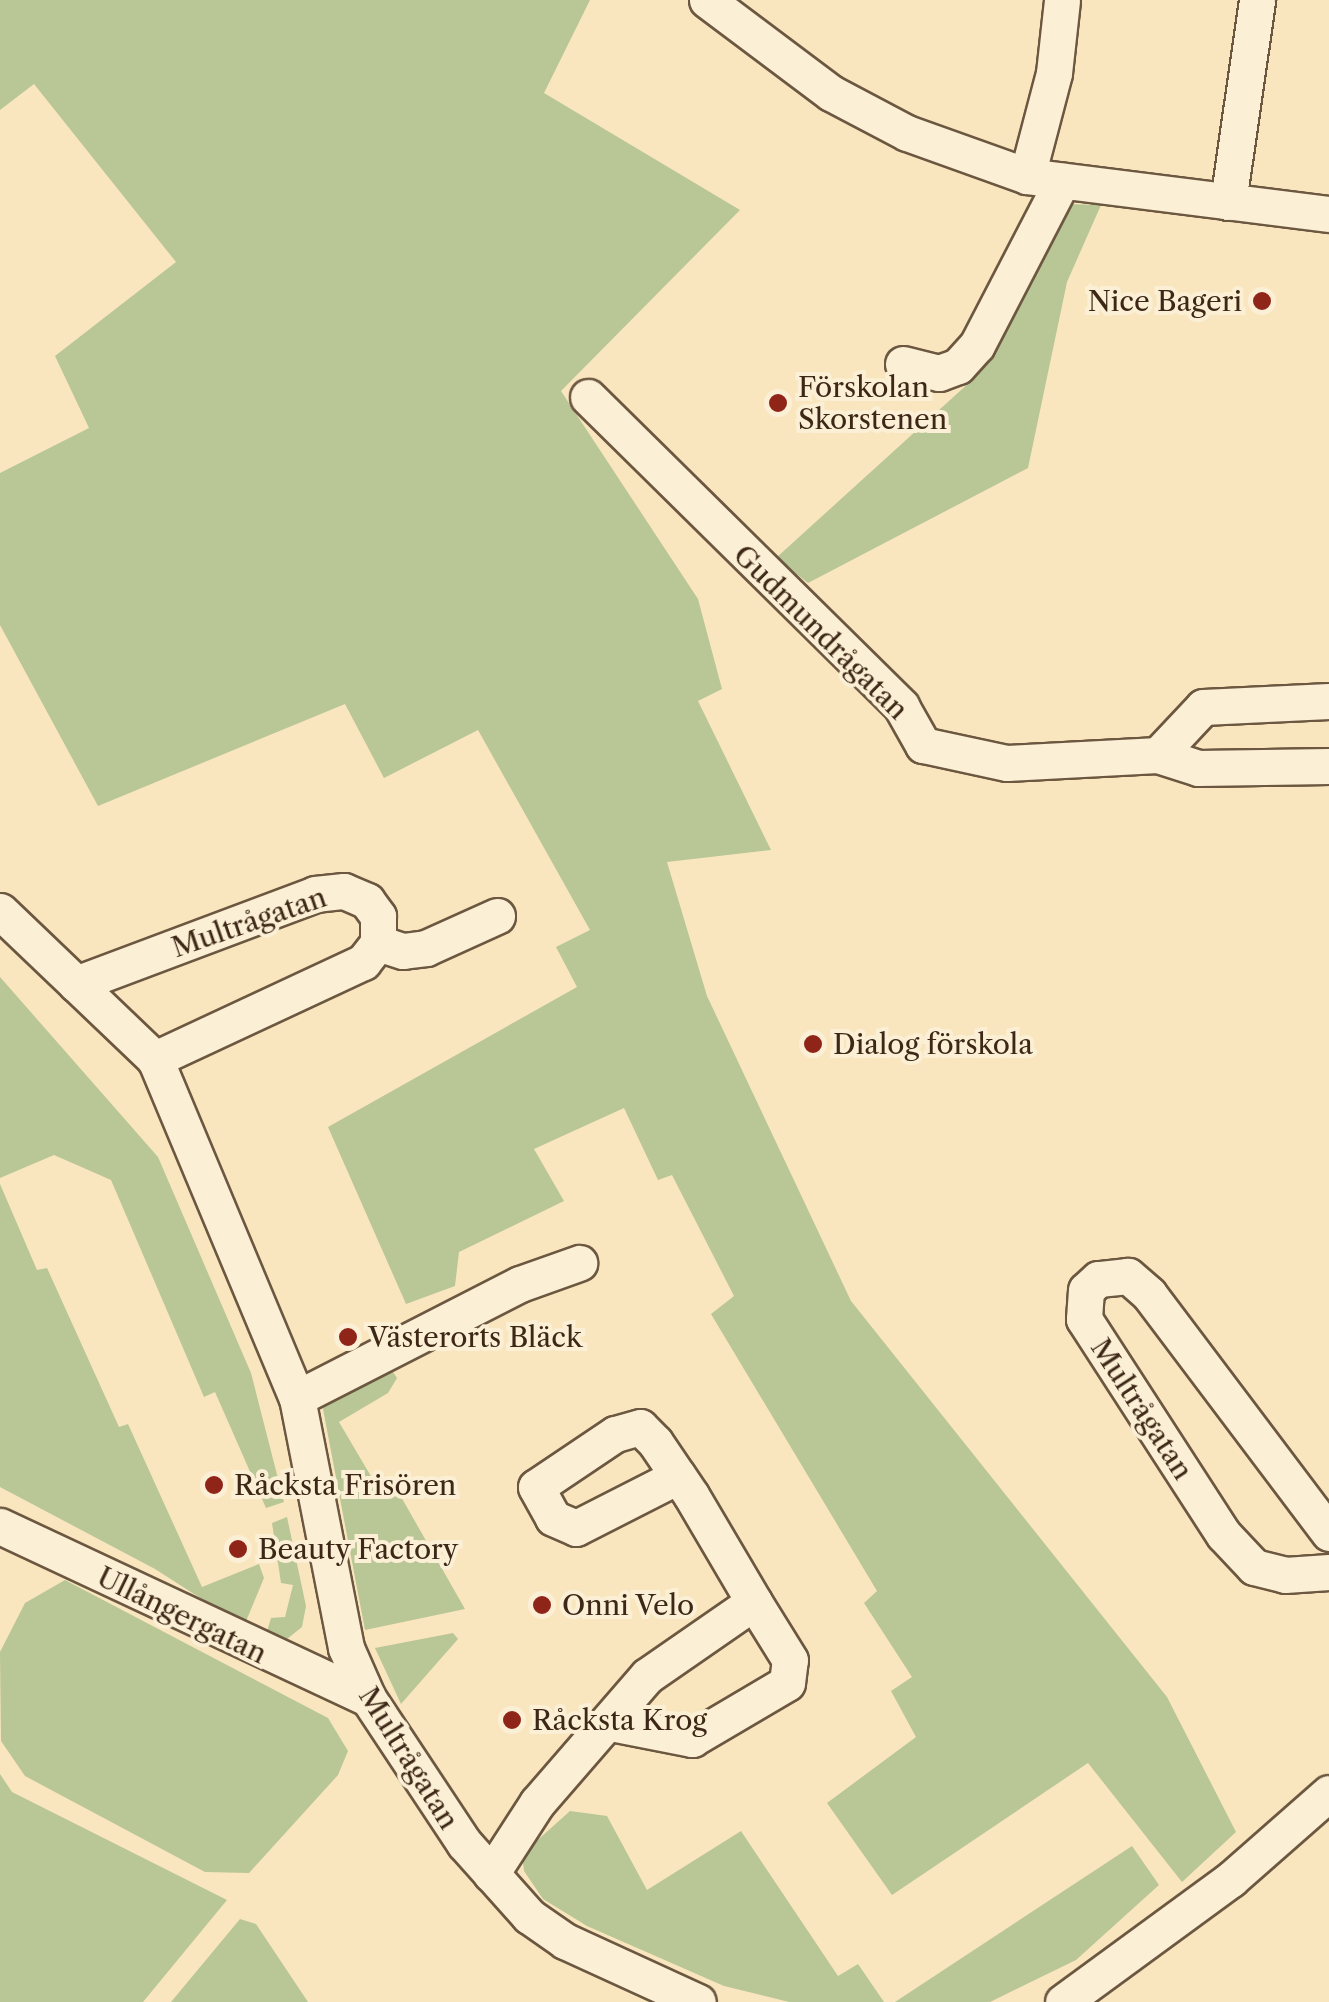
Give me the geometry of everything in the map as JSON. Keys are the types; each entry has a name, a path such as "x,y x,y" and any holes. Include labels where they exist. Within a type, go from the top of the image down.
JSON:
{"street":[{"path":"708,0 831,93 906,133 1027,176 1329,214"},
{"path":"1027,176 1054,73 1062,0"},
{"path":"1228,202 1256,0"},
{"path":"903,364 939,373 958,366 976,345 1062,181"},
{"name":"Gudmundrågatan","path":"588,398 901,706 923,745 1007,763 1158,755 1198,768 1329,766"},
{"path":"1158,755 1203,707 1329,701"},
{"name":"Multrågatan","path":"76,984 315,894 344,891 367,901 378,916 378,942"},
{"name":"Multrågatan","path":"0,910 155,1059 297,1398 346,1648 368,1698 429,1792 491,1874 530,1916 566,1941 698,2002"},
{"path":"155,1059 363,962 378,942 403,950 426,948 497,916"},
{"path":"297,1398 520,1284 579,1263"},
{"name":"Multrågatan","path":"1329,1533 1149,1294 1128,1276 1098,1278 1086,1290 1084,1319 1224,1535 1254,1567 1285,1575 1329,1572"},
{"path":"611,1723 692,1739 787,1683 790,1660 678,1476"},
{"name":"Ullångergatan","path":"0,1526 368,1698"},
{"path":"491,1874 537,1804 611,1723 647,1676 754,1602"},
{"path":"1063,2002 1230,1879 1329,1792"}],"green space":[{"path":"0,0 590,0 544,93 740,210 561,391 698,599 722,689 698,701 771,850 667,862 707,996 851,1301 1167,1697 1236,1832 1182,1882 1088,1763 892,1895 827,1803 916,1737 891,1691 912,1677 864,1603 877,1591 711,1314 734,1296 672,1175 658,1180 624,1108 534,1149 564,1201 459,1252 455,1286 406,1304 328,1127 577,987 556,947 590,930 478,730 384,778 345,704 98,806 0,625 0,473 89,428 55,356 176,262 34,84 0,110"},
{"path":"1067,204 1101,205 1067,282 1028,468 808,583 776,558 971,381"},
{"path":"0,977 158,1157 251,1373 284,1502 266,1508 215,1392 204,1397 111,1180 54,1155 0,1178"},
{"path":"0,1184 37,1270 47,1268 119,1427 128,1424 202,1587 259,1564 264,1578 244,1626 155,1569 0,1487"},
{"path":"391,1369 397,1378 388,1393 339,1422 382,1495 396,1488 465,1609 365,1630 323,1409 329,1396"},
{"path":"287,1517 306,1606 302,1627 287,1639 265,1638 271,1618 285,1617 293,1585 281,1583 272,1523"},
{"path":"65,1580 328,1718 348,1751 338,1775 249,1873 205,1872 25,1776 1,1741 0,1652 25,1603"},
{"path":"453,1633 458,1639 401,1704 375,1648"},
{"path":"0,1774 12,1792 227,1900 143,2002 0,2002"},
{"path":"570,1811 607,1816 647,1890 741,1831 838,1976 858,1964 884,2002 789,2002 724,1986 587,1926 543,1899 524,1871 522,1854"},
{"path":"1132,1846 1159,1885 1076,1960 990,2002 895,2002"},
{"path":"240,1919 256,1924 308,2002 171,2002"}],"place":[{"name":"Nice Bageri","path":"1262,301"},
{"name":"Förskolan Skorstenen","path":"778,403"},
{"name":"Dialog förskola","path":"813,1044"},
{"name":"Västerorts Bläck","path":"348,1337"},
{"name":"Råcksta Frisören","path":"214,1485"},
{"name":"Beauty Factory","path":"238,1549"},
{"name":"Onni Velo","path":"542,1605"},
{"name":"Råcksta Krog","path":"512,1720"}]}
